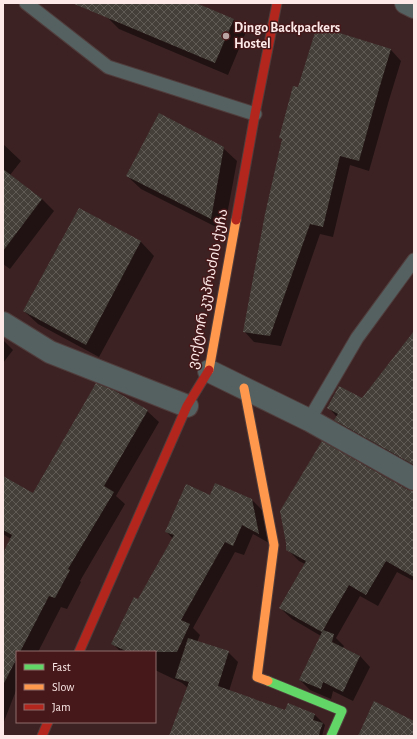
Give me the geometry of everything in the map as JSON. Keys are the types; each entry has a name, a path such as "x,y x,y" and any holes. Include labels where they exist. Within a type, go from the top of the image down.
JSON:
{"street":[{"path":"406,3 414,7"},
{"name":"ვიქტორ კუპრაძის ქუჩა","path":"79,651 187,406 209,371 274,4"},
{"path":"3,324 50,352 187,406"},
{"path":"209,371 309,420 414,479"},
{"path":"244,388 274,545 257,677 342,711 331,736"},
{"path":"42,736 48,723"}],"lane":[{"path":"26,3 108,67 255,114"},
{"path":"309,420 357,338 414,260"}],"building":[{"path":"72,3 196,3 234,19 215,63"},
{"path":"317,26 391,49 359,161 340,156 323,227 310,224 270,336 243,332 265,214 282,139 279,138 293,86 298,87"},
{"path":"159,113 224,147 211,219 126,176"},
{"path":"3,169 42,199 3,251"},
{"path":"79,208 141,241 86,345 23,311"},
{"path":"414,331 414,465 334,420 338,414 327,408 339,386 362,398"},
{"path":"96,383 115,391 148,410 104,486 114,492 68,569 70,570 55,598 49,596 21,651 16,651 16,660 3,685 3,553 12,535 3,530 3,476 33,493"},
{"path":"322,441 408,490 414,491 414,577 386,561 366,595 349,585 322,632 279,608 306,561 286,550 280,511"},
{"path":"215,483 252,499 259,534 242,525 233,546 225,542 181,620 190,624 177,652 126,651 111,644 134,597 138,599 174,535 165,532 186,484 210,495"},
{"path":"323,630 334,634 332,642 360,656 343,692 323,682 321,689 299,680"},
{"path":"188,638 229,651 218,686 285,710 288,703 315,714 313,720 323,723 319,736 169,736 189,682 175,678"},
{"path":"374,701 414,721 414,736 358,736"}],"traffic: fast":[{"path":"268,681 342,711 331,736"}],"traffic: slow":[{"path":"209,370 236,220"},
{"path":"244,388 274,545 257,677 268,681"}],"traffic: jam":[{"path":"236,220 277,3"},
{"path":"79,651 187,406 209,370"},
{"path":"42,736 48,723"}],"place":[{"name":"Dingo Backpackers Hostel","path":"226,36"}]}
